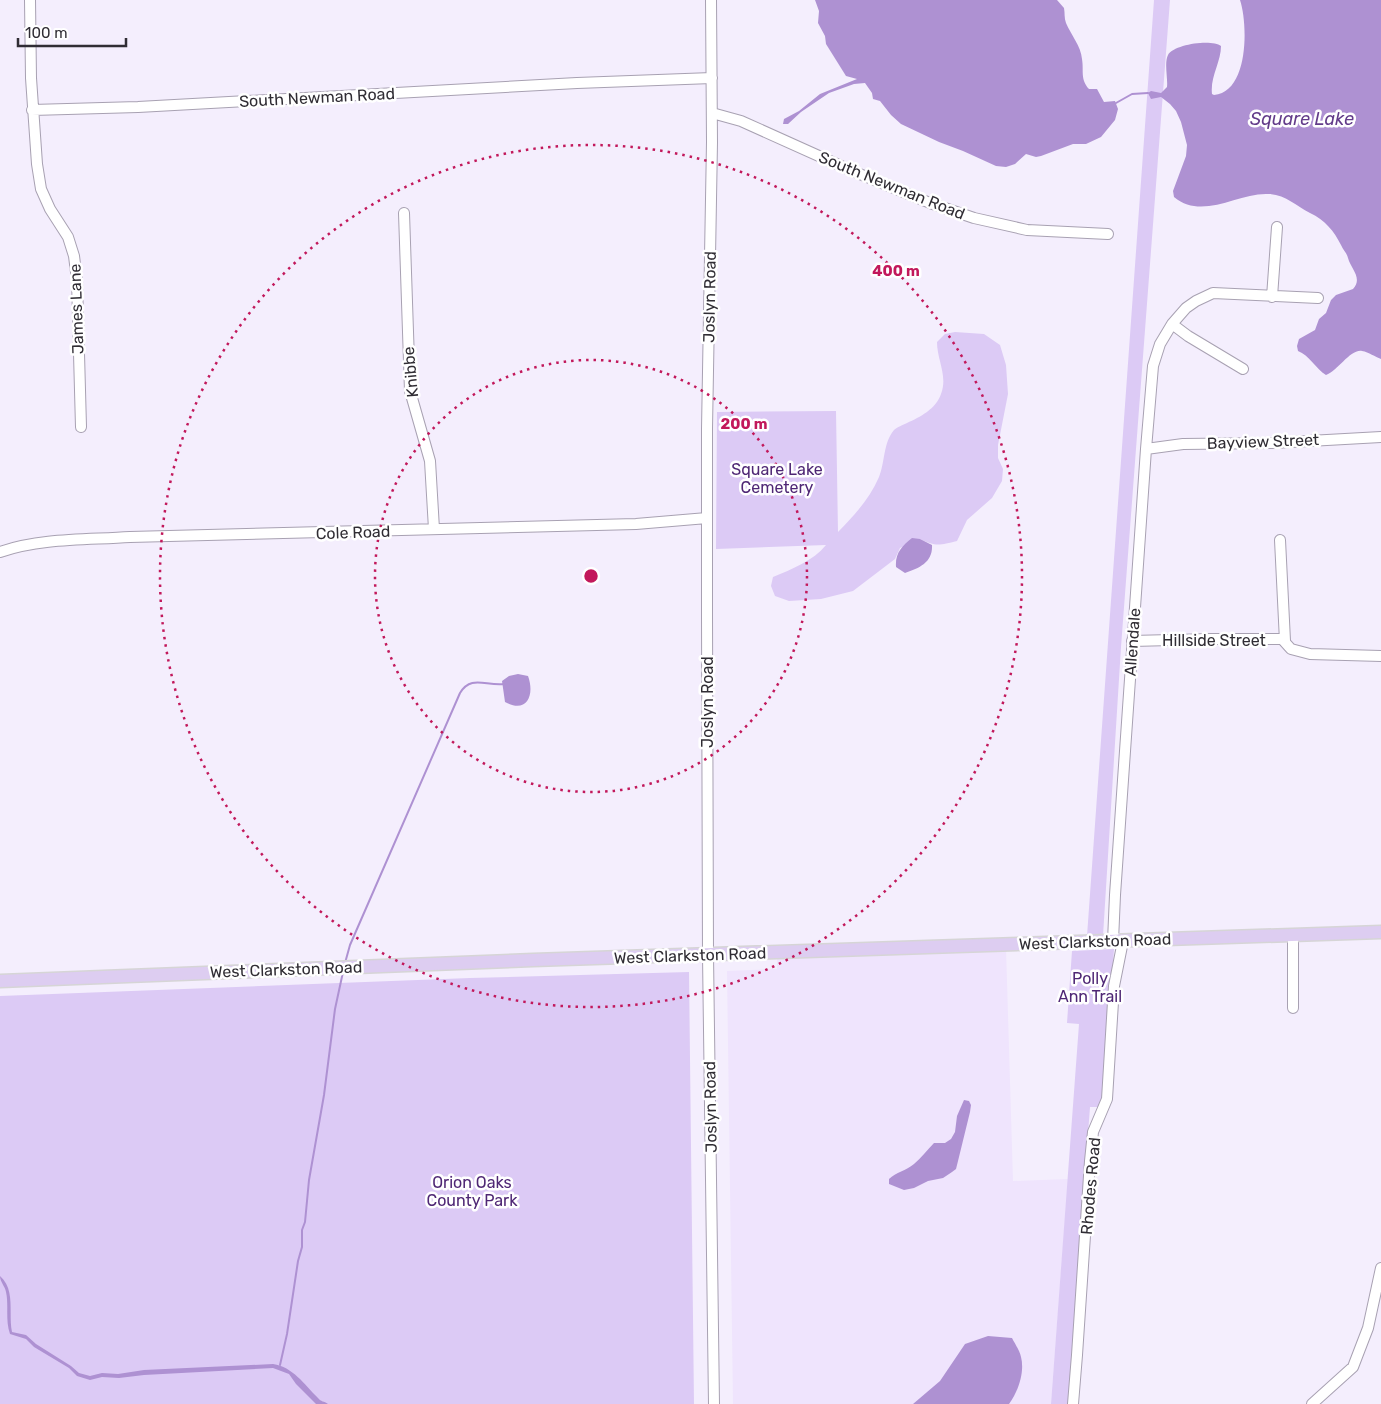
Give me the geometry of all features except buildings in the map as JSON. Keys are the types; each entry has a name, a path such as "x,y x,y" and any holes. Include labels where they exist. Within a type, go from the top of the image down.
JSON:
{"main road":[{"name":"West Clarkston Road","path":"0,981 533,960 1381,932"}],"street":[{"path":"30,0 32,110"},
{"name":"Joslyn Road","path":"711,0 712,113 707,518 708,955 714,1404"},
{"name":"South Newman Road","path":"32,110 138,107 577,83 712,78"},
{"name":"James Lane","path":"32,110 36,164 42,189 50,209 68,236 74,256 77,280 81,427"},
{"name":"South Newman Road","path":"712,113 741,121 850,170 930,203 974,218 1027,230 1108,234"},
{"name":"Knibbe","path":"404,213 410,391 430,461 434,529"},
{"path":"1272,297 1277,227"},
{"name":"Allendale","path":"1118,941 1115,895 1153,366 1160,344 1172,324 1191,304 1213,293 1318,298"},
{"path":"1172,324 1188,336 1243,369"},
{"name":"Bayview Street","path":"1146,449 1182,444 1273,442 1381,436"},
{"name":"Cole Road","path":"0,552 46,543 130,537 636,524 707,518"},
{"path":"1280,540 1285,641"},
{"name":"Hillside Street","path":"1132,641 1282,639 1291,649 1310,654 1381,656"},
{"path":"1293,935 1293,1008"},
{"name":"Rhodes Road","path":"1073,1404 1090,1161 1094,1132 1106,1099 1118,941"},
{"path":"1312,1404 1353,1367 1368,1328 1381,1268"}],"shaded area":[{"path":"1006,948 1013,1181 1068,1179 1051,1404 733,1404 727,971 777,969 777,957"}],"green space":[{"name":"Polly Ann Trail","path":"1154,0 1170,0 1121,647 1103,936 1087,936"},
{"name":"Square Lake Cemetery","path":"955,332 984,334 1000,345 1006,365 1008,394 998,445 998,458 1003,469 1002,481 992,498 967,520 957,541 938,544 920,539 900,548 895,559 853,591 821,599 789,601 775,596 771,586 773,577 809,560 826,545 716,549 717,412 836,411 838,532 850,520 875,485 881,471 890,435 898,427 927,412 939,399 943,387 943,374 937,342 945,334"},
{"name":"Polly Ann Trail","path":"1114,949 1103,1107 1090,1107 1068,1404 1051,1404 1079,1024 1067,1023 1072,951"},
{"name":"Orion Oaks County Park","path":"689,972 694,1404 0,1404 0,996 470,978"}],"water":[{"path":"815,0 1057,0 1064,8 1066,23 1080,50 1084,82 1089,89 1097,89 1104,102 1115,101 1118,109 1115,120 1101,137 1086,144 1073,144 1036,157 1026,154 1015,164 1006,167 996,166 901,124 880,101 873,99 872,93 865,83 854,84 829,93 801,112 788,124 783,124 784,119 799,111 820,94 857,79 846,76 826,44 825,36 818,23 819,11"},
{"name":"Square Lake","path":"1240,0 1381,0 1381,359 1358,351 1326,375 1298,351 1299,339 1315,330 1319,319 1326,313 1331,300 1336,295 1353,289 1357,281 1347,255 1329,226 1286,199 1275,195 1245,197 1209,206 1185,204 1174,197 1173,191 1186,156 1187,145 1176,111 1161,97 1151,99 1148,93 1151,91 1161,93 1167,87 1166,62 1168,55 1185,45 1210,43 1221,46 1212,94 1225,91 1234,82 1240,70 1245,40 1243,11"},
{"path":"912,538 920,539 932,545 932,551 924,564 905,573 896,567 897,558 902,547"},
{"path":"518,674 528,676 530,683 530,696 524,704 519,706 505,702 502,681 509,676"},
{"path":"964,1100 969,1101 971,1105 956,1169 943,1178 928,1181 914,1188 904,1190 889,1184 889,1179 914,1164 934,1143 945,1143 951,1139 955,1132 957,1116"},
{"path":"0,1276 5,1282 10,1295 12,1332 26,1335 79,1373 90,1376 102,1373 118,1374 144,1370 273,1364 292,1372 319,1399 328,1404 316,1404 289,1374 273,1368 119,1378 102,1377 90,1380 77,1376 69,1368 34,1347 26,1339 10,1334 6,1292"},
{"path":"988,1336 1012,1338 1019,1350 1022,1363 1020,1382 1009,1404 913,1404 940,1381 965,1344"}],"waterway":[{"path":"1116,103 1132,94 1148,93"},
{"path":"345,963 350,945 460,693 469,684 479,682 504,684"},
{"path":"280,1365 302,1247 302,1230 305,1222 309,1180 324,1095 335,1009 343,972"}]}
